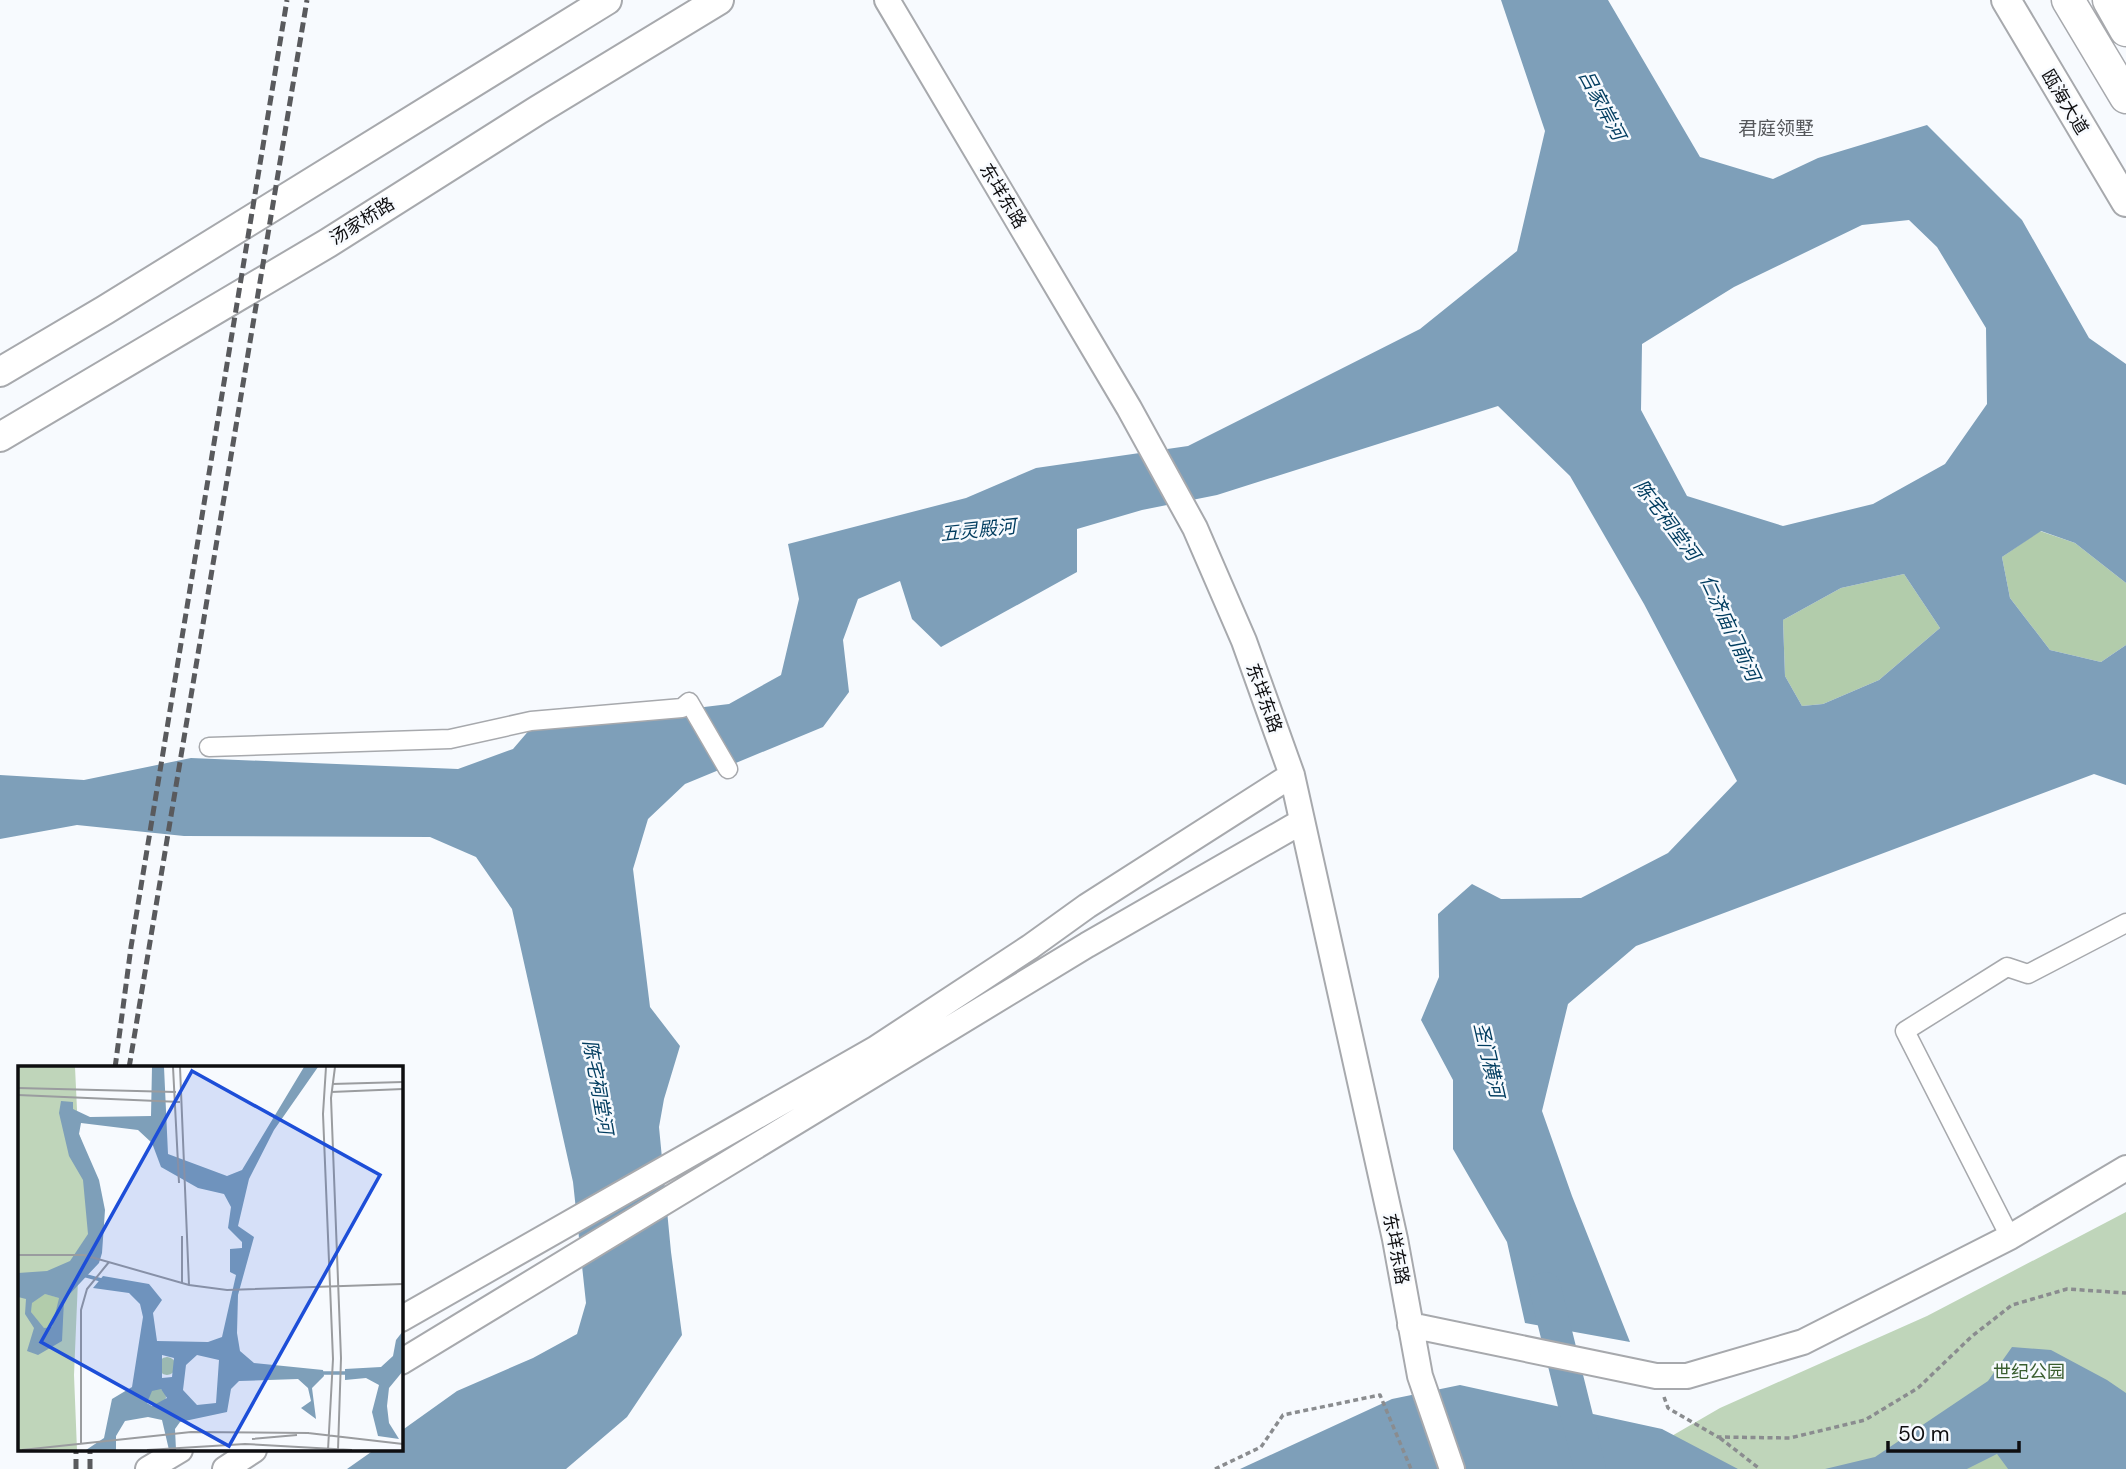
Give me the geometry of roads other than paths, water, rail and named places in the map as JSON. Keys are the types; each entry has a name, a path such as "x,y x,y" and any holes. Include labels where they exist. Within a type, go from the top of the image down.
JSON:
{"highway":[{"path":"2068,0 2126,97"},
{"path":"2109,0 2126,30"}],"main road":[{"path":"0,372 129,296 607,0"},
{"name":"汤家桥路","path":"0,437 328,243 538,110 719,0"},
{"name":"东垟东路","path":"887,0 1129,408 1195,528 1244,641 1292,775 1395,1239 1420,1376 1452,1469"},
{"name":"瓯海大道","path":"2006,0 2126,202"},
{"path":"402,1317 875,1049 1030,947 1087,906 1292,775"},
{"path":"402,1361 1087,944 1301,822"},
{"path":"1410,1325 1656,1376 1688,1376 1803,1342 2010,1237 2126,1168"}],"street":[{"path":"209,747 450,739 531,721 682,708 689,702 728,769"},
{"path":"2010,1237 1905,1031 2007,967 2028,974 2126,923"}],"water":[{"path":"1501,0 1608,0 1700,157 1773,179 1818,158 1927,125 2022,220 2089,338 2126,364 2126,583 2075,543 2041,531 2002,557 2010,598 2050,650 2101,662 2126,645 2126,785 2094,774 1636,946 1568,1004 1542,1111 1572,1196 1630,1342 1525,1323 1507,1242 1453,1149 1453,1080 1421,1020 1439,977 1438,914 1472,884 1501,899 1581,898 1668,853 1737,781 1644,604 1570,476 1498,406 1217,495 1142,510 1077,529 1077,572 941,647 912,619 900,581 858,599 843,640 849,692 823,727 685,784 648,819 633,869 650,1007 680,1046 664,1099 659,1127 682,1335 627,1417 566,1469 347,1469 371,1452 402,1452 402,1430 457,1391 533,1358 577,1334 586,1303 573,1182 512,909 476,857 430,837 184,836 77,825 0,839 0,775 84,780 191,758 458,769 513,749 531,728 729,704 781,675 799,599 788,544 966,498 1036,468 1188,446 1420,329 1517,251 1545,131","holes":["1909,220 1937,247 1986,328 1987,404 1945,464 1873,504 1783,526 1687,496 1641,410 1642,344 1734,287 1862,225","1904,574 1940,628 1879,680 1823,704 1802,706 1785,676 1783,620 1841,588"]},
{"path":"2012,1347 2051,1350 2126,1393 2126,1469 2008,1469 1997,1454 1967,1469 1825,1469 1875,1457 1988,1381"},
{"path":"1460,1385 1662,1429 1738,1469 1240,1469 1392,1399"}],"waterway":[{"name":"圣门横河","path":"1545,1288 1590,1469"}],"railway":[{"path":"115,1066 131,947 287,0"},
{"path":"129,1066 307,0"},
{"path":"76,1452 76,1469"},
{"path":"90,1452 90,1469"}],"district":[{"name":"君庭领墅","path":"1776,128"}],"water label":[{"name":"吕家岸河","path":"1602,105"},
{"name":"陈宅祠堂河","path":"1667,520"},
{"name":"五灵殿河","path":"978,530"},
{"name":"仁济庙门前河","path":"1730,628"},
{"name":"陈宅祠堂河","path":"598,1087"}],"park label":[{"name":"世纪公园","path":"2029,1372"}]}
